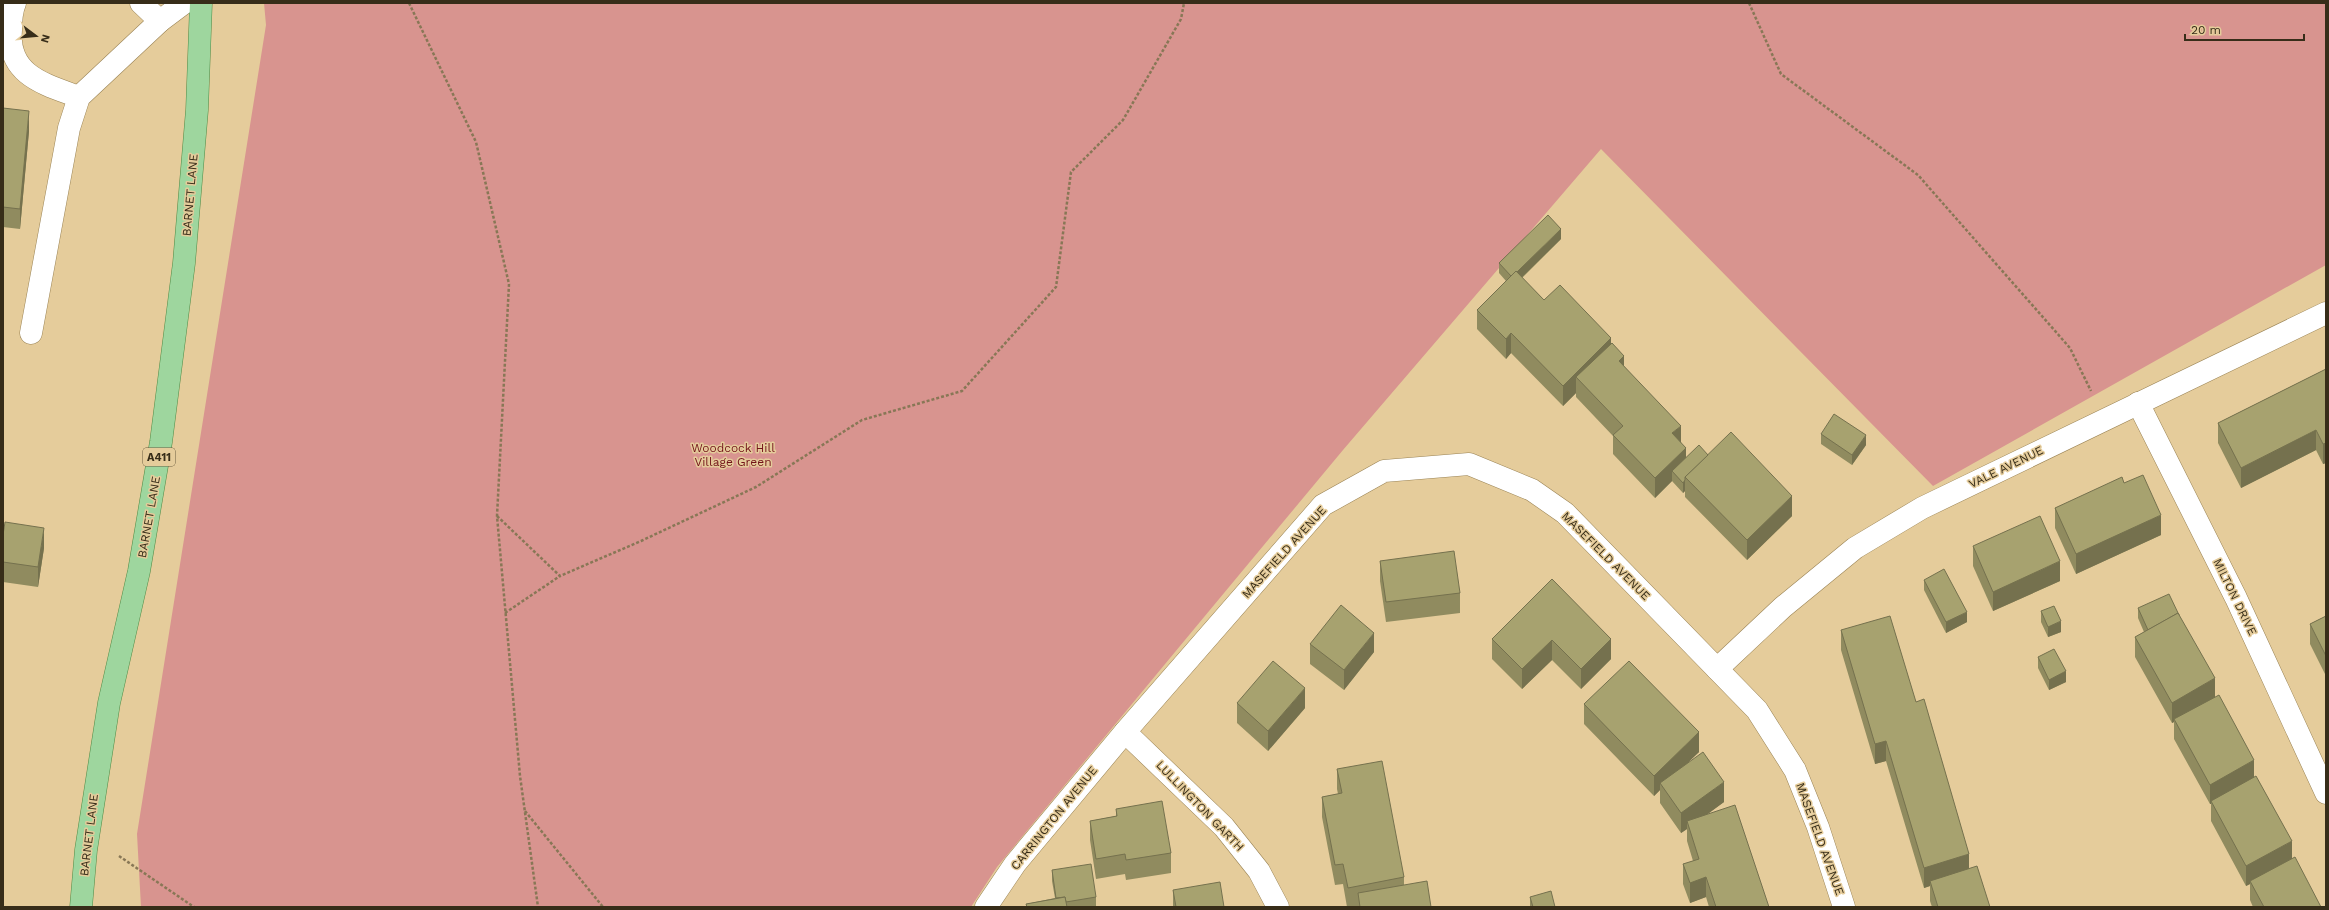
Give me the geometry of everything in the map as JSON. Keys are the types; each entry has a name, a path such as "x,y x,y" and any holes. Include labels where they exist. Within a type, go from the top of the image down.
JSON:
{"main road":[{"name":"BARNET LANE","path":"81,907 86,850 109,703 139,571 161,442 184,255 197,110 201,3"}],"street":[{"path":"15,3 12,10 9,45 20,69 43,84 79,97"},
{"path":"142,3 160,21"},
{"path":"31,333 68,128 79,97 160,21 184,3"},
{"name":"VALE AVENUE","path":"1717,669 1783,607 1855,548 1922,508 2326,312"},
{"name":"MILTON DRIVE","path":"2138,403 2236,598 2326,793"},
{"name":"MASEFIELD AVENUE","path":"1125,732 1324,505 1384,471 1469,464 1532,490 1565,513 1757,710 1795,770 1818,827 1844,907"},
{"name":"CARRINGTON AVENUE","path":"986,907 1015,864 1125,732"},
{"name":"LULLINGTON GARTH","path":"1125,732 1224,827 1259,871 1278,907"}],"path":[{"path":"409,3 476,142 509,284 497,516 524,810 538,907"},
{"path":"505,613 560,576 641,541 756,487 862,420 962,391 1056,287 1071,172 1123,120 1181,19 1184,3"},
{"path":"1749,3 1781,74 1918,175 2070,348 2105,420"},
{"path":"497,516 560,576"},
{"path":"524,810 602,907"},
{"path":"119,856 194,907"}],"green space":[{"name":"Woodcock Hill Village Green","path":"264,3 2326,3 2326,265 1933,486 1601,149 1343,450 1175,652 997,867 971,907 141,907 137,834 266,25"}],"building":[{"path":"3,108 29,111 20,209 3,207"},
{"path":"1548,215 1561,229 1511,276 1499,263"},
{"path":"1516,271 1544,300 1560,285 1611,338 1563,386 1511,333 1506,339 1477,310"},
{"path":"1612,343 1624,356 1619,361 1681,426 1672,433 1686,448 1655,478 1613,435 1623,426 1576,377"},
{"path":"2326,369 2326,443 2323,444 2316,430 2241,468 2218,423"},
{"path":"1834,414 1866,435 1852,455 1821,434"},
{"path":"1731,432 1792,496 1747,540 1685,477"},
{"path":"1699,445 1708,455 1685,477 1683,483 1672,471"},
{"path":"2143,475 2161,515 2076,554 2055,508 2122,477 2124,483"},
{"path":"2040,516 2060,561 1993,592 1973,546"},
{"path":"5,522 44,528 38,567 3,562 3,535"},
{"path":"1454,551 1460,593 1386,602 1380,561"},
{"path":"1944,569 1967,612 1946,622 1924,580"},
{"path":"1552,579 1611,639 1581,669 1552,640 1522,669 1492,639"},
{"path":"2169,594 2179,615 2178,613 2148,630 2138,608"},
{"path":"1341,605 1374,633 1344,670 1310,644"},
{"path":"2054,606 2061,621 2048,627 2041,611"},
{"path":"2178,613 2215,678 2172,703 2135,637"},
{"path":"1890,616 1916,702 1924,699 1969,854 1924,868 1886,741 1875,744 1841,630"},
{"path":"2326,616 2326,656 2310,624"},
{"path":"2054,649 2066,671 2049,680 2038,657"},
{"path":"1273,661 1305,688 1268,731 1237,703"},
{"path":"1629,661 1699,732 1654,776 1584,704"},
{"path":"2219,695 2254,760 2210,785 2174,719"},
{"path":"1703,752 1724,782 1681,813 1660,783"},
{"path":"1382,761 1404,877 1348,888 1343,864 1335,865 1322,797 1342,793 1337,769"},
{"path":"2256,776 2292,841 2246,866 2211,801"},
{"path":"1162,801 1171,853 1126,860 1125,854 1096,859 1090,821 1117,816 1116,809"},
{"path":"1735,805 1769,907 1716,907 1706,877 1690,883 1683,864 1699,859 1687,821"},
{"path":"2295,857 2321,907 2264,907 2250,881"},
{"path":"1091,864 1096,897 1066,902 1065,897 1056,898 1052,870"},
{"path":"1977,866 1990,907 1938,907 1930,881"},
{"path":"1427,881 1431,907 1360,907 1358,893"},
{"path":"1220,882 1224,907 1176,907 1173,890"},
{"path":"1551,891 1555,907 1533,907 1530,897"},
{"path":"1065,897 1067,907 1027,907 1026,904"}]}
